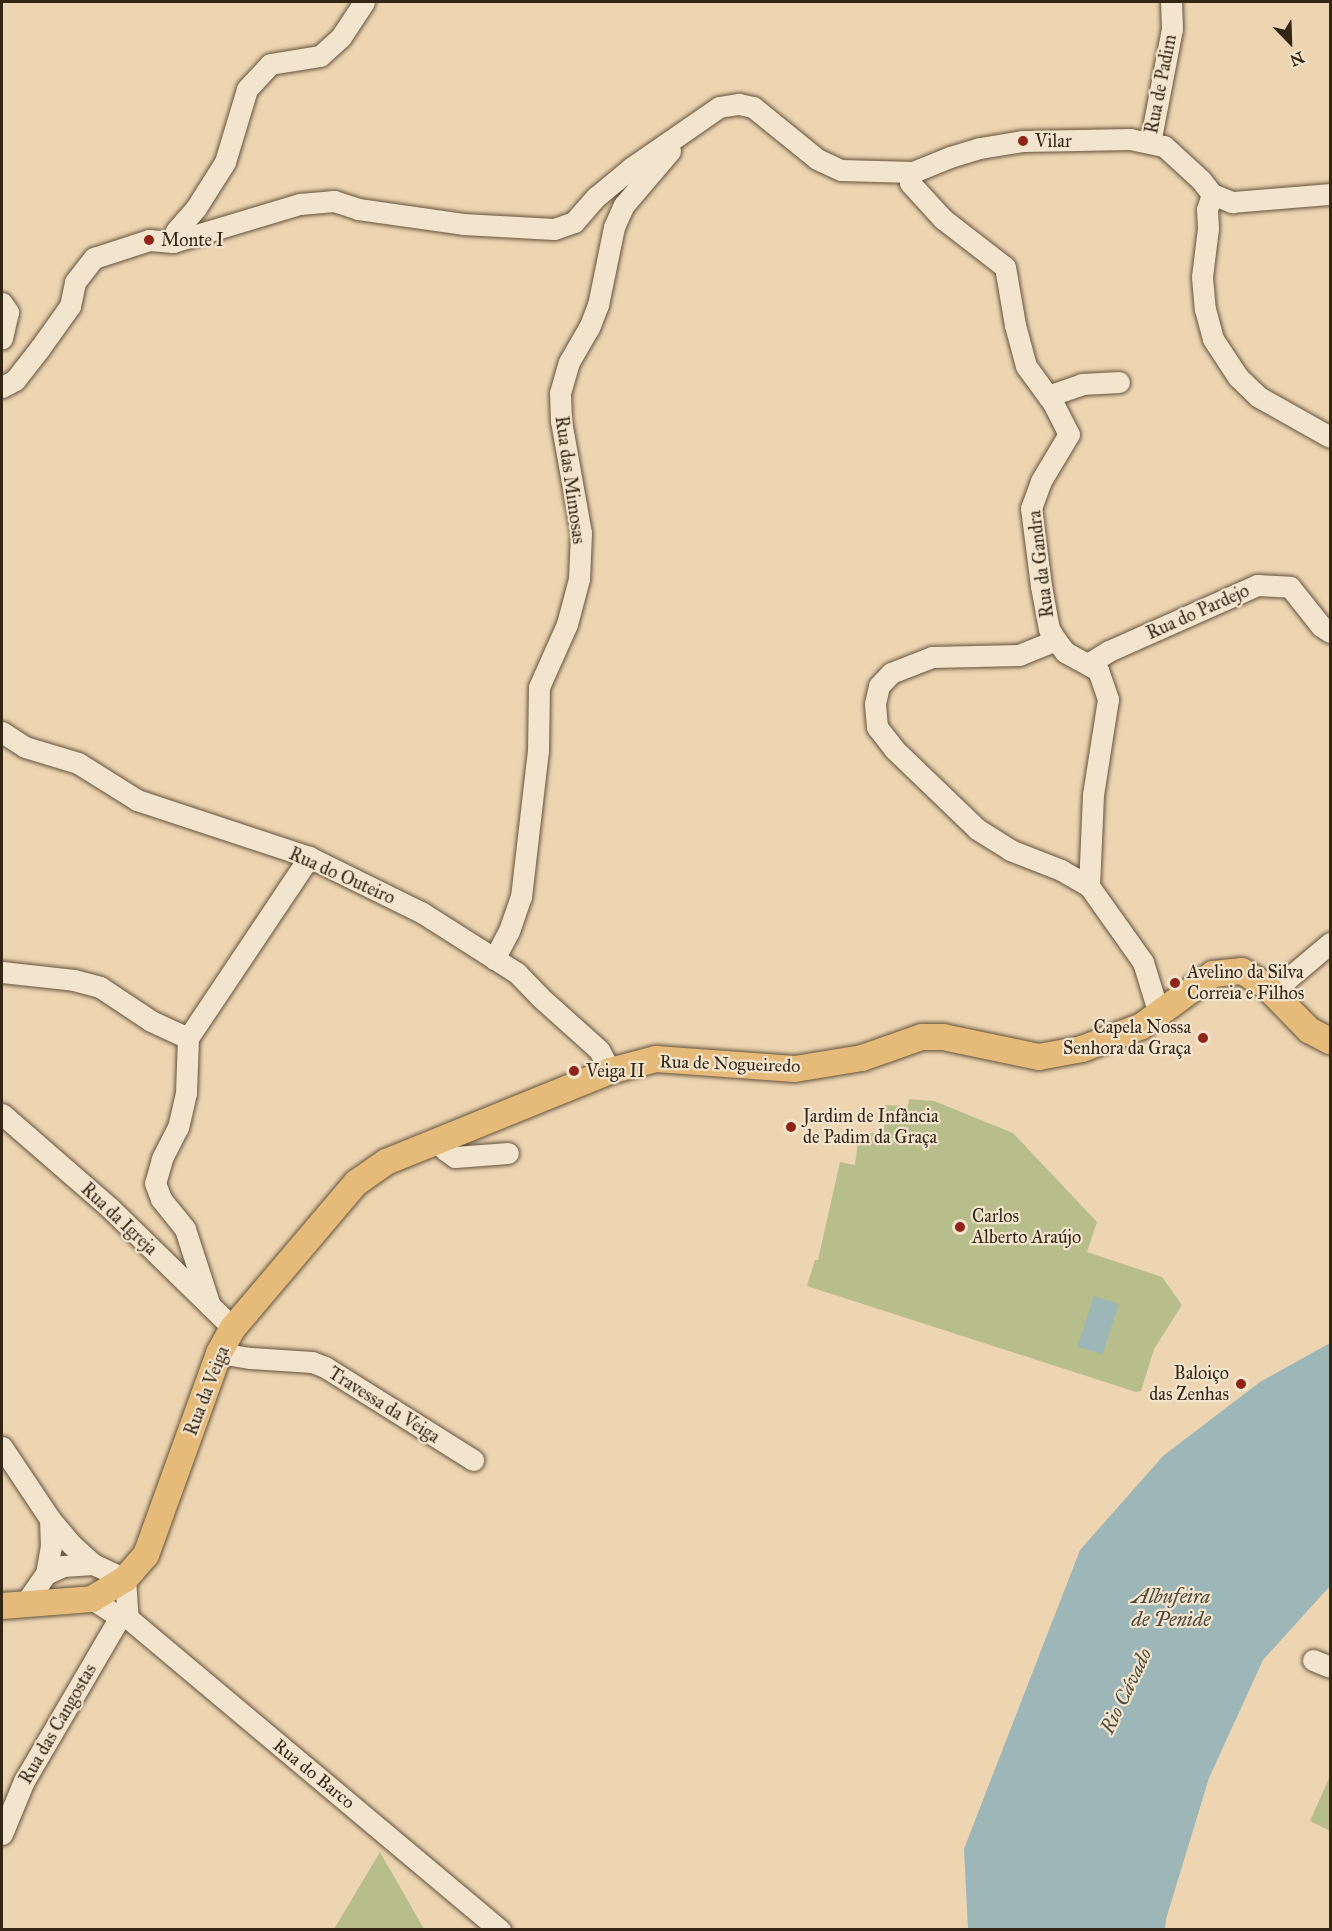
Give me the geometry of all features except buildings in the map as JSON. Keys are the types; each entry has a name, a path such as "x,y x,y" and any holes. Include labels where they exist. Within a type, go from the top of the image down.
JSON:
{"main road":[{"name":"Rua de Nogueiredo","path":"610,1071 656,1059 795,1069 862,1058 922,1037 943,1037 1039,1057 1082,1048 1142,1026 1213,975 1242,971 1272,992 1309,1030 1330,1041"},
{"name":"Rua da Veiga","path":"92,1599 125,1579 146,1555 219,1353 233,1328 356,1184 386,1162 610,1071"},
{"path":"13,1606 92,1599"}],"street":[{"path":"173,242 176,231 196,208 225,162 247,89 270,64 320,57 341,37 364,2"},
{"name":"Rua de Padim","path":"1171,2 1172,29 1150,143 1164,146 1201,180 1212,194"},
{"path":"2,387 15,380 70,306 75,282 94,258 149,240 173,242 300,204 334,201 358,209 463,224 554,229 574,222 596,197 631,168 719,107 739,104 753,107 817,159 841,170 912,172 980,148 1023,141 1130,139 1150,143"},
{"name":"Rua das Mimosas","path":"494,959 509,931 521,897 538,751 539,687 548,662 567,624 579,579 581,533 561,420 560,393 569,362 589,328 598,305 614,227 624,205 687,130"},
{"name":"Rua da Gandra","path":"912,172 910,183 942,219 1005,267 1015,325 1026,366 1048,396 1070,434 1041,481 1031,508 1049,629 1065,652 1098,670 1108,699 1093,795 1089,886"},
{"path":"1330,194 1232,202 1212,194 1207,209 1208,228 1202,277 1205,309 1213,339 1238,377 1259,397 1330,437"},
{"path":"2,303 8,312 2,338"},
{"path":"1048,396 1082,384 1119,382"},
{"name":"Rua do Pardejo","path":"1088,664 1109,651 1257,585 1290,587 1321,626 1330,632"},
{"path":"1056,640 1019,655 932,657 891,673 879,686 875,704 877,727 894,749 977,829 1010,850 1061,870 1089,886 1143,962 1159,1014"},
{"name":"Rua do Outeiro","path":"2,732 25,747 78,763 137,800 309,857 421,912 518,973 540,998 598,1050 610,1071"},
{"path":"210,1306 185,1229 161,1199 155,1183 162,1159 178,1126 186,1094 188,1038 309,857"},
{"path":"1272,992 1330,943"},
{"path":"2,972 74,980 100,987 151,1021 188,1038"},
{"name":"Rua da Igreja","path":"2,1114 110,1208 233,1328"},
{"path":"439,1141 444,1149 455,1157 508,1153"},
{"name":"Travessa da Veiga","path":"219,1353 251,1358 312,1362 325,1367 473,1460"},
{"path":"2,1448 50,1519 72,1545 93,1564 125,1579 124,1618"},
{"path":"46,1574 51,1547 50,1519"},
{"path":"13,1606 46,1574 63,1566 93,1564"},
{"name":"Rua do Barco","path":"92,1599 124,1618 500,1929"},
{"name":"Rua das Cangostas","path":"2,1834 24,1781 124,1618"}],"green space":[{"name":"Carlos Alberto Araújo","path":"909,1099 934,1101 1013,1133 1097,1222 1087,1252 1162,1277 1182,1305 1154,1349 1141,1391 1136,1392 807,1286 815,1260 818,1260 840,1162 855,1165 859,1133 884,1133 885,1105 908,1106"},
{"path":"1330,1776 1330,1831 1310,1821"},
{"path":"380,1852 424,1929 334,1929"}],"water":[{"path":"1094,1296 1119,1304 1102,1354 1078,1346"},
{"name":"Albufeira de Penide","path":"1330,1343 1330,1586 1263,1660 1209,1778 1166,1919 1165,1929 968,1929 964,1849 1080,1550 1163,1456 1260,1382"}],"place":[{"name":"Vilar","path":"1023,141"},
{"name":"Monte I","path":"149,240"},
{"name":"Avelino da Silva Correia e Filhos","path":"1175,983"},
{"name":"Capela Nossa Senhora da Graça","path":"1203,1038"},
{"name":"Veiga II","path":"574,1071"},
{"name":"Jardim de Infância de Padim da Graça","path":"791,1127"},
{"name":"Carlos Alberto Araújo","path":"960,1227"},
{"name":"Baloiço das Zenhas","path":"1241,1384"}],"water label":[{"name":"Rio Cávado","path":"1126,1691"}]}
